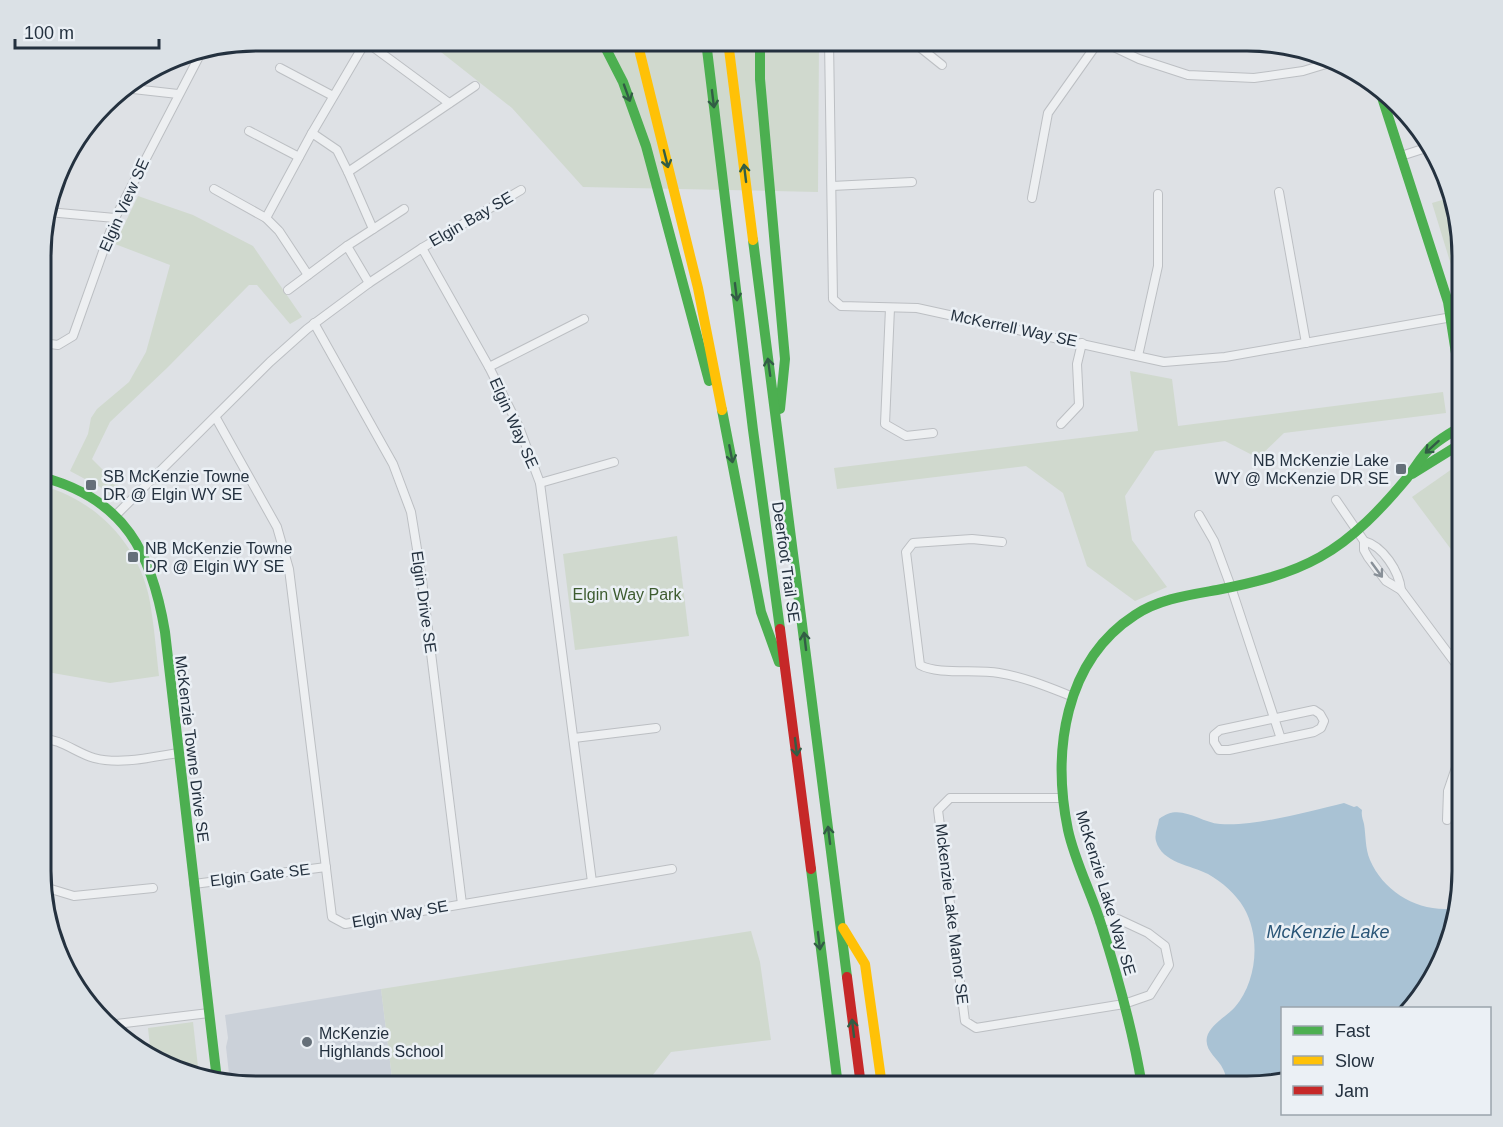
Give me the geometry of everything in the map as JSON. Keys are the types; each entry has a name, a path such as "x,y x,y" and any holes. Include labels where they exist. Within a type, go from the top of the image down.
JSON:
{"main road":[{"path":"607,51 623,82 646,146 709,381 720,396"},
{"path":"639,51 698,288 761,612 788,689"},
{"name":"Deerfoot Trail SE","path":"707,51 753,430 837,1076"},
{"name":"Deerfoot Trail SE","path":"729,51 860,1076"},
{"path":"760,51 760,79 785,359 777,424"},
{"path":"1384,104 1452,317"},
{"name":"McKenzie Lake Way SE","path":"1140,1076 1124,1004 1100,922 1071,841 1063,798 1063,737 1071,696 1080,675 1094,652 1112,632 1130,618 1166,600 1278,575 1328,552 1356,530 1409,476 1433,445 1452,433"},
{"name":"McKenzie Lake Way SE","path":"1409,476 1452,449"},
{"name":"McKenzie Towne Drive SE","path":"51,479 85,494 104,505 115,516 145,557 156,586 216,1071"},
{"path":"840,924 865,964 881,1076"}],"street":[{"path":"266,218 360,51"},
{"path":"379,51 448,103"},
{"name":"McKerrell Way SE","path":"829,51 833,299 842,306 917,308 1164,362 1225,357 1452,317"},
{"path":"924,51 942,65"},
{"path":"1032,198 1048,113 1093,51"},
{"path":"1122,51 1188,75 1254,78 1304,71 1321,66"},
{"name":"Elgin View SE","path":"51,345 58,345 73,336 115,218 197,60"},
{"path":"280,68 333,96"},
{"path":"348,172 475,86"},
{"path":"137,89 178,94"},
{"path":"249,131 299,157"},
{"path":"312,133 338,150 373,229"},
{"path":"1401,156 1422,149"},
{"path":"832,186 912,182"},
{"path":"214,189 266,218 279,231 308,275"},
{"name":"Elgin Bay SE","path":"422,248 521,190"},
{"path":"1279,192 1306,342"},
{"path":"1138,356 1157,271 1158,194"},
{"path":"288,290 347,246 404,209"},
{"path":"56,213 115,218"},
{"path":"347,246 369,283"},
{"path":"115,516 270,363 314,323 422,248"},
{"name":"Elgin Way SE","path":"422,248 489,367 519,427 540,483 592,882"},
{"path":"890,308 885,424 906,436 933,433"},
{"path":"489,367 584,320"},
{"name":"Elgin Drive SE","path":"314,323 393,464 411,512 422,580 462,904"},
{"path":"1061,424 1079,405 1077,364 1082,343"},
{"name":"Elgin Way SE","path":"216,418 277,527 289,569 332,918 345,924 672,869"},
{"path":"540,483 614,462"},
{"path":"1336,500 1364,541 1366,554 1383,578 1401,590"},
{"path":"1199,515 1214,541 1231,587 1281,739"},
{"path":"1002,542 972,539 913,543 906,552 920,665 930,671 983,671 1010,675 1071,696"},
{"path":"1364,541 1372,543 1380,550 1398,576 1401,590 1452,659"},
{"path":"1314,710 1323,718 1323,726 1317,731 1281,739 1225,750 1217,748 1214,735 1220,730 1314,710"},
{"path":"574,738 656,728"},
{"path":"51,738 81,754 97,759 131,760 178,753"},
{"path":"1447,820 1448,791 1452,779"},
{"name":"Mckenzie Lake Manor SE","path":"1063,798 950,798 938,810 965,1021 976,1028 1124,1004"},
{"name":"Elgin Gate SE","path":"194,884 326,867"},
{"path":"52,889 74,896 153,888"},
{"path":"1100,922 1118,919 1148,933 1165,946 1169,965 1150,995 1124,1004"},
{"path":"119,1024 209,1013"}],"shaded area":[{"name":"McKenzie Highlands School","path":"381,989 392,1076 243,1076 229,1074 225,1015"}],"green space":[{"path":"440,51 819,51 818,192 583,187 512,108"},
{"path":"138,196 193,215 253,246 302,317 290,324 257,285 249,285 110,422 92,459 123,490 113,500 100,487 70,471 88,434 91,418 97,409 129,382 146,352 170,265 115,244"},
{"path":"1444,199 1445,203 1450,229 1452,268 1432,203"},
{"path":"1130,371 1172,379 1178,426 1443,392 1446,413 1284,433 1258,458 1225,441 1155,451 1125,496 1132,540 1167,587 1135,601 1087,566 1063,493 1026,466 837,489 834,468 1138,431"},
{"path":"1452,469 1452,551 1412,497"},
{"path":"51,489 80,501 111,526 135,559 149,597 159,676 110,683 51,673"},
{"name":"Elgin Way Park","path":"677,536 689,636 575,650 563,554"},
{"path":"751,931 760,962 771,1040 671,1052 652,1076 392,1076 381,989"},
{"path":"193,1022 198,1067 165,1055 150,1046 148,1028"}],"water":[{"name":"McKenzie Lake","path":"1344,803 1357,806 1362,810 1368,856 1376,872 1384,882 1405,899 1430,908 1448,909 1445,924 1425,974 1400,1007 1281,1007 1281,1073 1226,1076 1221,1065 1209,1050 1207,1037 1215,1025 1235,1007 1248,985 1254,959 1253,932 1244,908 1228,889 1208,874 1164,854 1155,836 1159,819 1174,812 1189,814 1220,824 1282,818"}],"traffic: fast":[{"path":"607,51 623,82 646,146 709,381"},
{"path":"707,51 753,430 780,629"},
{"path":"760,51 760,79 785,359 780,409"},
{"path":"1384,104 1448,302 1452,328"},
{"path":"753,240 847,977"},
{"path":"722,410 761,612 779,662"},
{"path":"1140,1076 1130,1025 1113,964 1097,912 1075,854 1063,800 1063,740 1069,710 1078,683 1092,657 1111,634 1144,610 1174,598 1283,574 1320,557 1344,541 1377,511 1432,446 1452,432"},
{"path":"1412,474 1452,449"},
{"path":"51,480 94,499 114,515 130,533 152,578 165,632 216,1072"},
{"path":"811,869 837,1076"}],"traffic: slow":[{"path":"639,51 698,288 722,410"},
{"path":"729,51 753,240"},
{"path":"843,928 865,964 881,1076"}],"traffic: jam":[{"path":"780,629 811,869"},
{"path":"847,977 860,1076"}],"place":[{"name":"NB McKenzie Lake WY @ McKenzie DR SE","path":"1401,469"},
{"name":"SB McKenzie Towne DR @ Elgin WY SE","path":"91,485"},
{"name":"NB McKenzie Towne DR @ Elgin WY SE","path":"133,557"},
{"name":"McKenzie Highlands School","path":"307,1042"}]}
